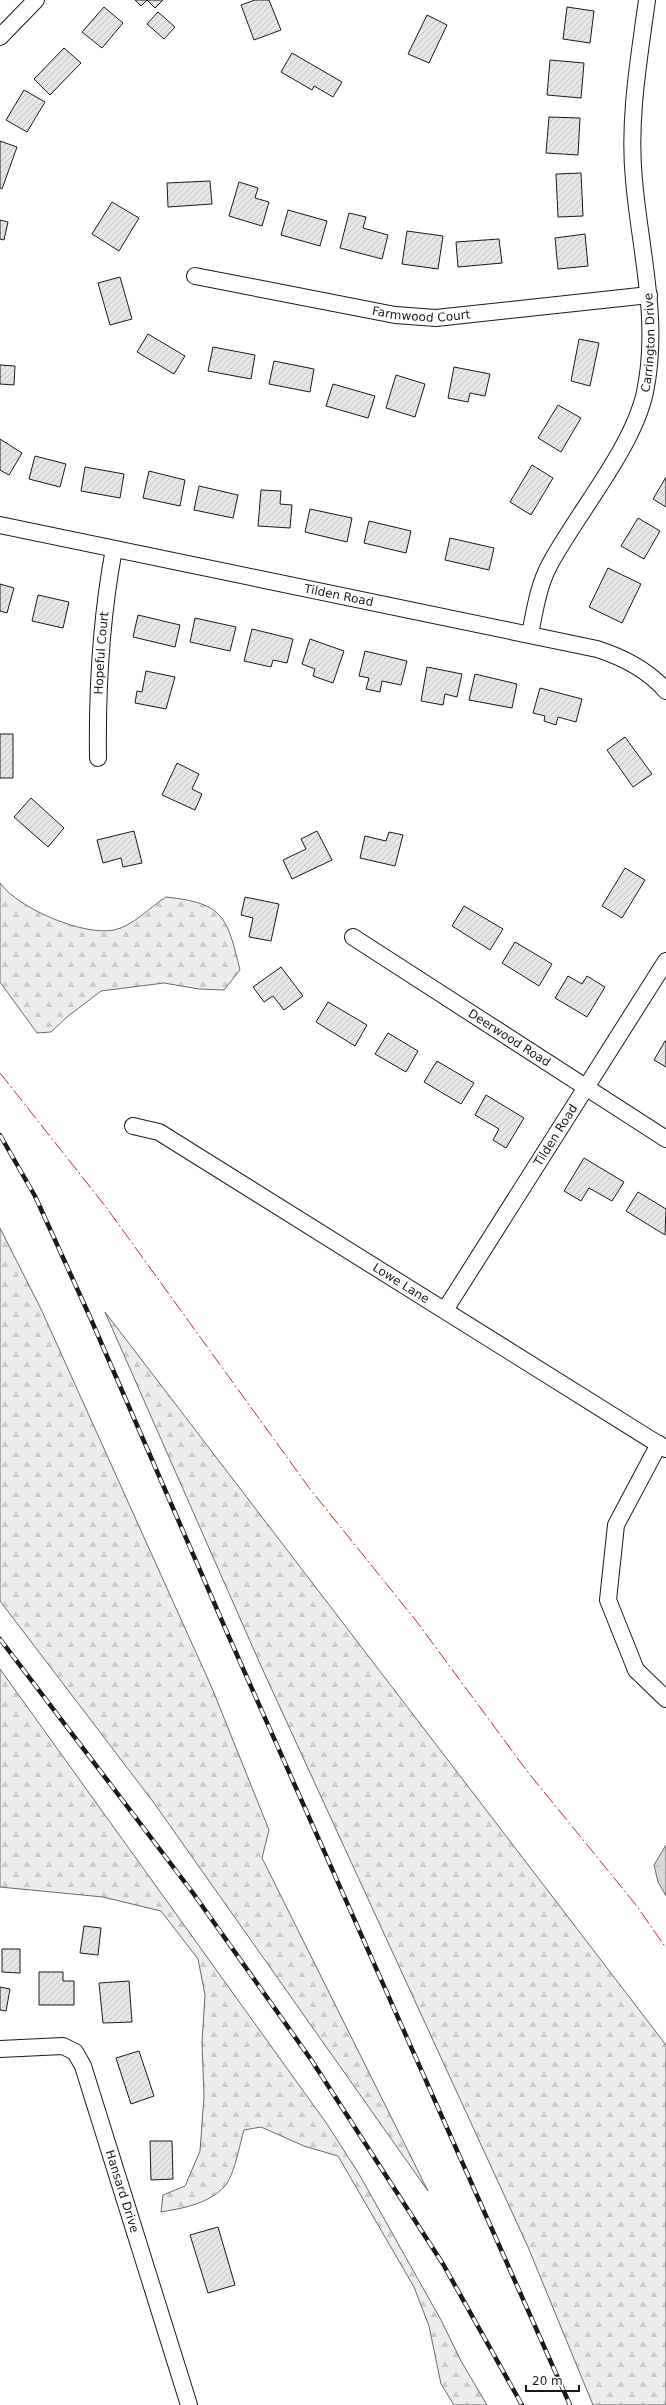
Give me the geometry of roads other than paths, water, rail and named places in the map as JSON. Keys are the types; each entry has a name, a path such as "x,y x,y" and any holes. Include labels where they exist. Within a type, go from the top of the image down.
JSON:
{"street":[{"path":"0,37 36,0"},
{"name":"Carrington Drive","path":"530,634 540,587 550,564 624,444 637,418 644,394 649,366 651,331 649,295 634,180 632,148 636,83 646,0"},
{"name":"Farmwood Court","path":"195,276 395,315 436,318 649,295"},
{"name":"Tilden Road","path":"0,525 530,634 615,655 637,667 666,691"},
{"name":"Hopeful Court","path":"98,758 97,706 103,617 114,549"},
{"name":"Deerwood Road","path":"353,937 666,1139"},
{"name":"Tilden Road","path":"445,1310 666,961"},
{"name":"Lowe Lane","path":"133,1126 159,1132 662,1446"},
{"path":"662,1446 616,1525 608,1600 636,1670 666,1699"},
{"name":"Hansard Drive","path":"0,2049 62,2046 75,2052 83,2066 189,2405"}],"water":[{"path":"666,1845 666,1896 658,1882 654,1865"}],"railway":[{"path":"0,1135 35,1196 90,1317 229,1637 570,2405"},
{"path":"0,1639 193,1893 312,2061 443,2264 522,2405"}]}
